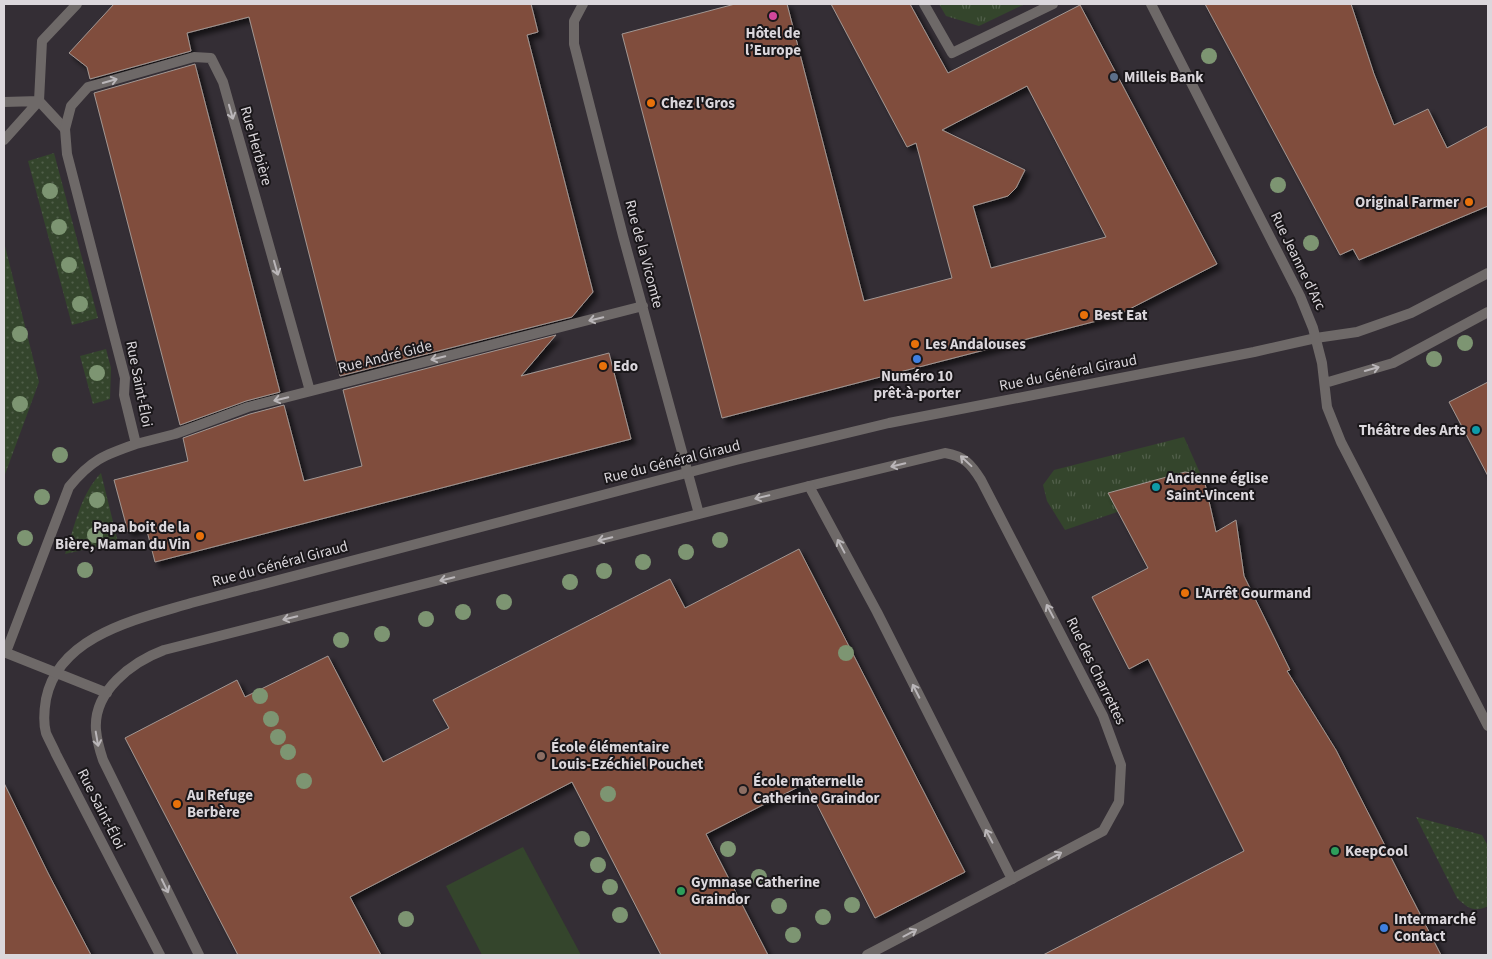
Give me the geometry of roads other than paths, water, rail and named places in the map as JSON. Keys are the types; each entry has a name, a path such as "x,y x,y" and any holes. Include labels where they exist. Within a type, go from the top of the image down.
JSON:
{"street":[{"path":"4,140 38,101 42,41 77,4"},
{"name":"Rue de la Vicomte","path":"583,4 574,21 574,44 699,514"},
{"path":"924,4 952,53 1053,4"},
{"name":"Rue Jeanne d'Arc","path":"1152,4 1300,296 1316,338 1325,383 1327,407 1341,442 1488,726"},
{"name":"Rue Herbière","path":"71,106 88,87 194,57 211,58 223,82 310,391"},
{"path":"4,102 38,101 65,129"},
{"name":"Rue Saint-Éloi","path":"5,652 69,487 80,473 102,455 136,444 124,395 124,378 67,154 65,129 71,106"},
{"name":"Rue du Général Giraud","path":"57,672 75,652 93,639 131,621 191,603 689,473 889,423 1254,352 1316,338 1357,332 1411,312 1488,273"},
{"name":"Rue André Gide","path":"136,444 175,434 248,407 643,306"},
{"path":"1325,383 1393,363 1488,312"},
{"name":"Rue des Charrettes","path":"809,486 945,453 960,455 972,465 1103,716 1121,765 1119,802 1103,831 867,955"},
{"path":"5,652 107,693 126,671 141,660 164,650 643,530 809,486 877,612 1012,879"},
{"name":"Rue Saint-Éloi","path":"57,672 48,690 43,712 46,732 160,955"},
{"name":"Rue Saint-Éloi","path":"107,693 98,710 96,728 103,760 200,955"}],"place":[{"name":"Hôtel de l’Europe","path":"773,16"},
{"name":"Milleis Bank","path":"1114,77"},
{"name":"Chez l'Gros","path":"651,103"},
{"name":"Original Farmer","path":"1469,202"},
{"name":"Best Eat","path":"1084,315"},
{"name":"Les Andalouses","path":"915,344"},
{"name":"Numéro 10 prêt-à-porter","path":"917,359"},
{"name":"Edo","path":"603,366"},
{"name":"Théâtre des Arts","path":"1476,430"},
{"name":"Ancienne église Saint-Vincent","path":"1156,487"},
{"name":"Papa boit de la Bière, Maman du Vin","path":"200,536"},
{"name":"L'Arrêt Gourmand","path":"1185,593"},
{"name":"École élémentaire Louis-Ezéchiel Pouchet","path":"541,756"},
{"name":"École maternelle Catherine Graindor","path":"743,790"},
{"name":"Au Refuge Berbère","path":"177,804"},
{"name":"KeepCool","path":"1335,851"},
{"name":"Gymnase Catherine Graindor","path":"681,891"},
{"name":"Intermarché Contact","path":"1384,928"}]}
